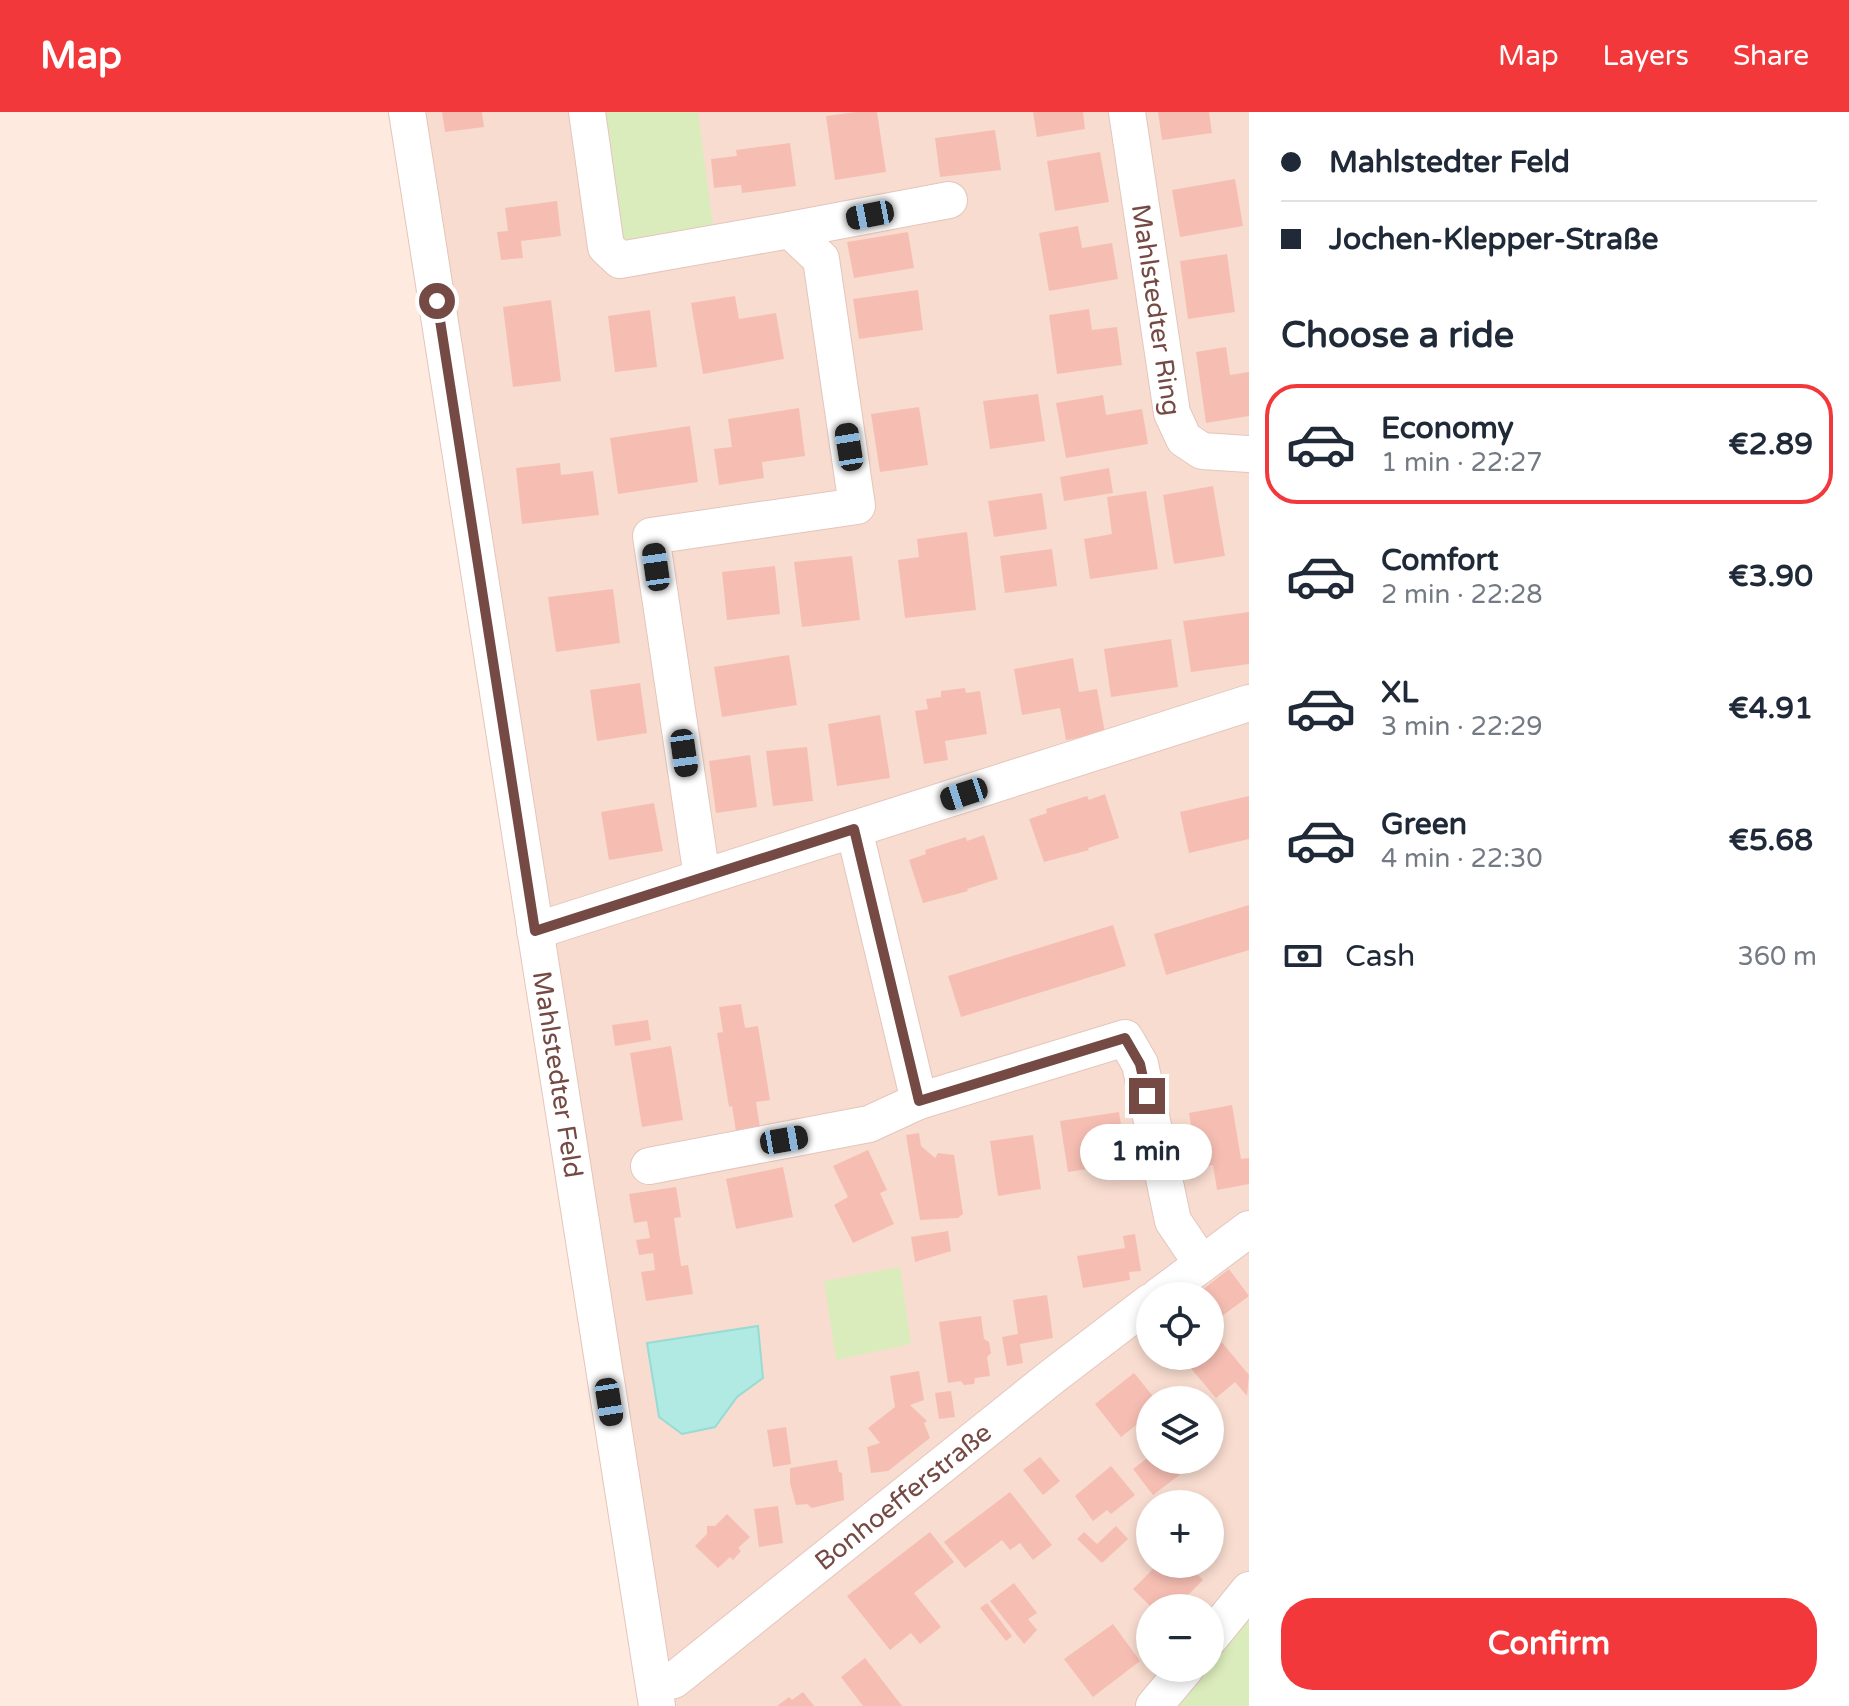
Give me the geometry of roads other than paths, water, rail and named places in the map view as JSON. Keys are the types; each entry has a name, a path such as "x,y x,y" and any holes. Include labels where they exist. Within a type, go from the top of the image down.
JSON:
{"street":[{"name":"Mahlstedter Feld","path":"407,112 656,1695"},
{"path":"587,112 606,247 620,260 949,200"},
{"name":"Mahlstedter Ring","path":"1127,112 1172,413 1184,439 1202,451 1249,454"},
{"path":"702,877 651,536 857,506 821,259 790,230"},
{"path":"535,931 1249,703"},
{"path":"854,829 919,1101"},
{"path":"649,1166 869,1124 919,1101 1125,1038 1140,1064 1173,1221 1202,1264"},
{"path":"1178,1282 1249,1229"},
{"name":"Bonhoefferstraße","path":"656,1695 1136,1313"},
{"path":"1224,1621 1249,1590"},
{"path":"1154,1706 1174,1682"}],"water":[{"path":"758,1326 763,1378 737,1397 715,1427 682,1434 659,1417 647,1343"}]}
